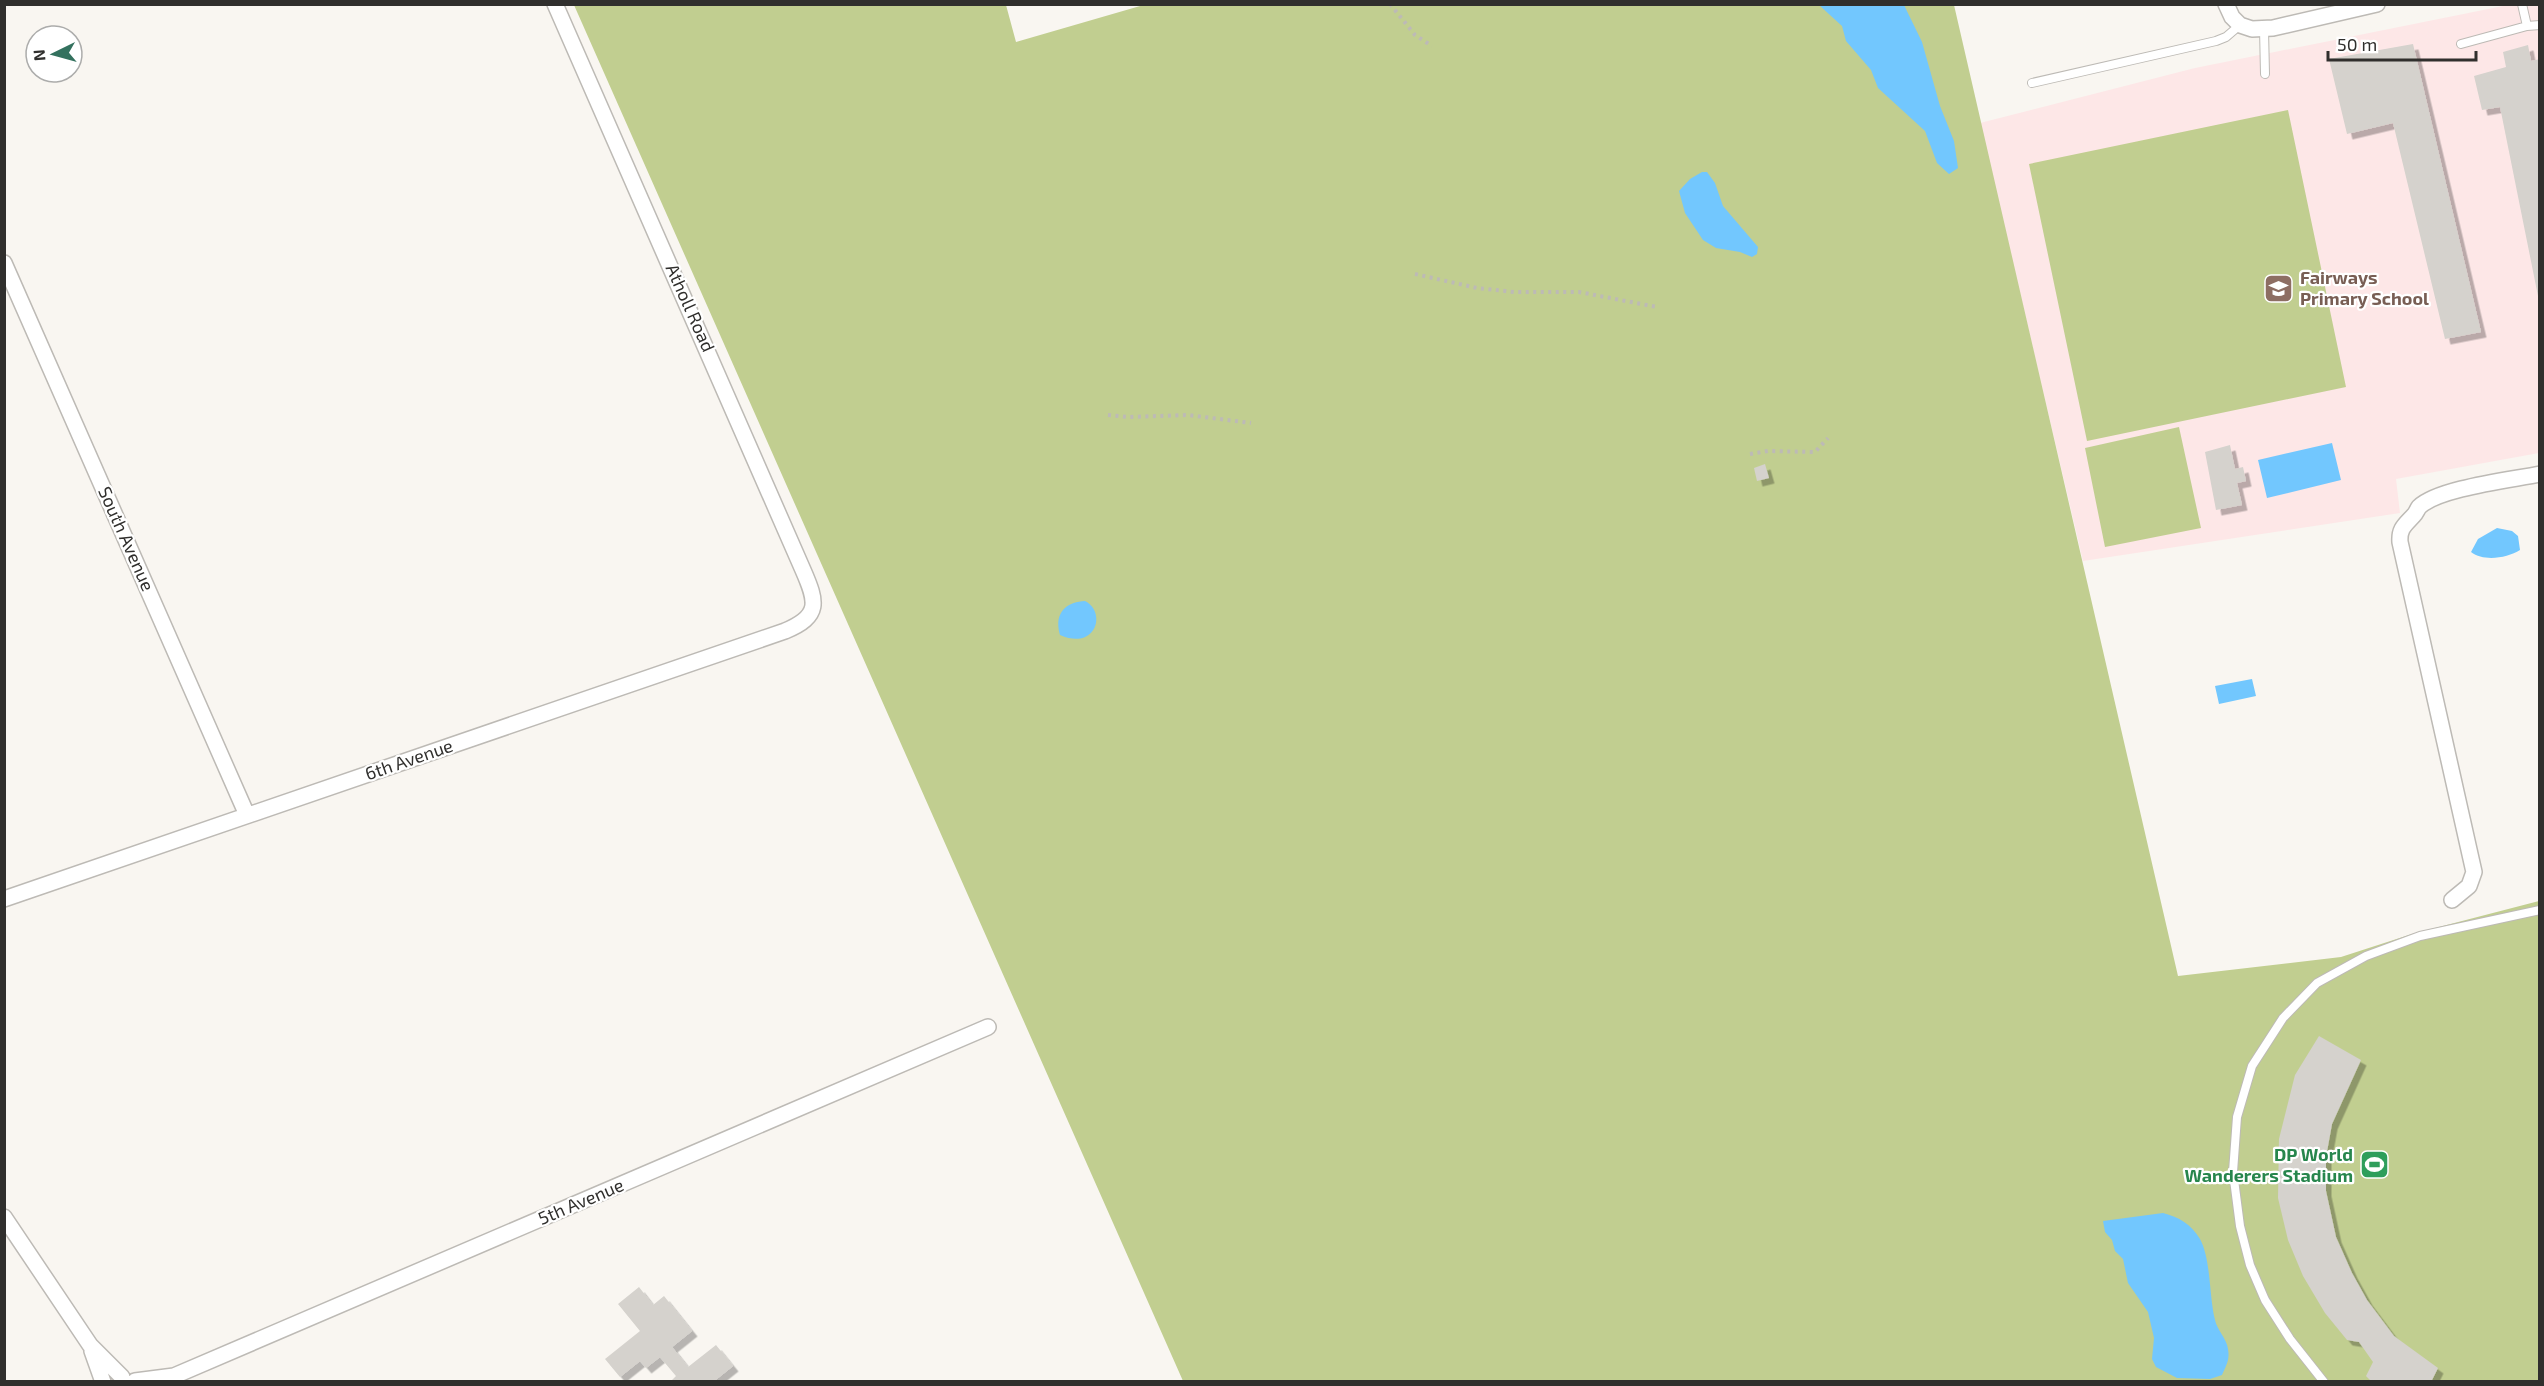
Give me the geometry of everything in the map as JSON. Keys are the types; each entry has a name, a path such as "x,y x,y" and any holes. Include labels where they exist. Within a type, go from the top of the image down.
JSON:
{"street":[{"name":"Atholl Road","path":"555,4 807,578 814,605 811,615"},
{"path":"2226,4 2232,17 2252,28 2377,4"},
{"name":"South Avenue","path":"4,263 247,815"},
{"path":"2452,900 2469,886 2474,872 2400,542 2400,533 2404,523 2419,507 2431,499 2459,490 2540,474"},
{"name":"6th Avenue","path":"4,899 785,632 796,627 811,615"},
{"name":"5th Avenue","path":"126,1380 171,1379 988,1027"},
{"path":"4,1217 90,1345 126,1380"},
{"path":"90,1345 103,1382"}],"lane":[{"path":"2522,4 2527,26"},
{"path":"2461,44 2527,26 2540,25"},
{"path":"2032,83 2196,47 2252,28 2265,74"},
{"path":"2324,1382 2290,1339 2265,1300 2250,1265 2240,1226 2233,1172 2237,1117 2252,1066 2283,1018 2318,983 2366,956 2420,936 2540,910"}],"path":[{"path":"1390,4 1415,35 1432,46"},
{"path":"1415,274 1477,288 1514,292 1579,292 1657,307"},
{"path":"1108,415 1129,417 1188,415 1251,423"},
{"path":"1750,454 1768,451 1815,452 1828,438"}],"shaded area":[{"name":"Fairways Primary School","path":"2508,5 2539,5 2539,453 2396,479 2400,513 2083,561 1980,123 2195,68"}],"green space":[{"path":"1147,4 1954,5 2178,976 2341,957 2412,934 2539,901 2539,1381 1183,1381 574,5 1006,5 1016,42"},
{"path":"2288,110 2346,387 2087,441 2029,164"},
{"path":"2179,427 2201,528 2105,547 2085,448"}],"water":[{"path":"1819,5 1904,5 1922,42 1940,106 1954,141 1958,168 1949,174 1937,163 1925,131 1878,88 1871,70 1846,41 1842,26"},
{"path":"1702,172 1707,172 1715,183 1723,206 1758,247 1757,254 1752,257 1740,252 1716,248 1703,240 1685,213 1679,191 1690,179"},
{"path":"2332,443 2341,480 2267,498 2258,460"},
{"path":"2497,528 2512,531 2518,536 2520,550 2496,558 2482,557 2471,552 2478,539"},
{"path":"1085,601 1092,606 1095,613 1096,621 1090,634 1072,639 1060,635 1058,621 1062,611 1071,604"},
{"path":"2252,679 2256,696 2219,704 2215,686"},
{"path":"2163,1213 2189,1225 2204,1247 2215,1320 2226,1342 2228,1353 2222,1375 2210,1379 2177,1378 2156,1367 2152,1359 2154,1338 2148,1312 2128,1283 2123,1259 2115,1251 2112,1240 2105,1232 2103,1221"}],"building":[{"path":"2413,44 2481,332 2445,339 2393,123 2347,134 2329,59"},
{"path":"2528,45 2531,61 2540,59 2538,296 2500,107 2482,110 2474,76 2506,67 2503,52"},
{"path":"2230,445 2235,469 2243,467 2246,481 2237,483 2242,505 2216,510 2205,452"},
{"path":"1765,464 1769,478 1757,481 1754,468"},
{"path":"2319,1036 2361,1060 2332,1124 2326,1157 2326,1191 2336,1237 2367,1300 2394,1336 2438,1368 2431,1382 2372,1382 2366,1376 2373,1362 2359,1342 2347,1340 2325,1313 2303,1276 2288,1240 2278,1198 2279,1139 2295,1075"},
{"path":"639,1287 653,1305 664,1296 692,1331 672,1347 688,1367 716,1345 733,1366 713,1382 670,1382 676,1376 660,1357 646,1368 640,1361 620,1377 605,1359 640,1331 618,1304"}],"place":[{"name":"Fairways Primary School","path":"2279,288"},
{"name":"DP World Wanderers Stadium","path":"2374,1165"}]}
